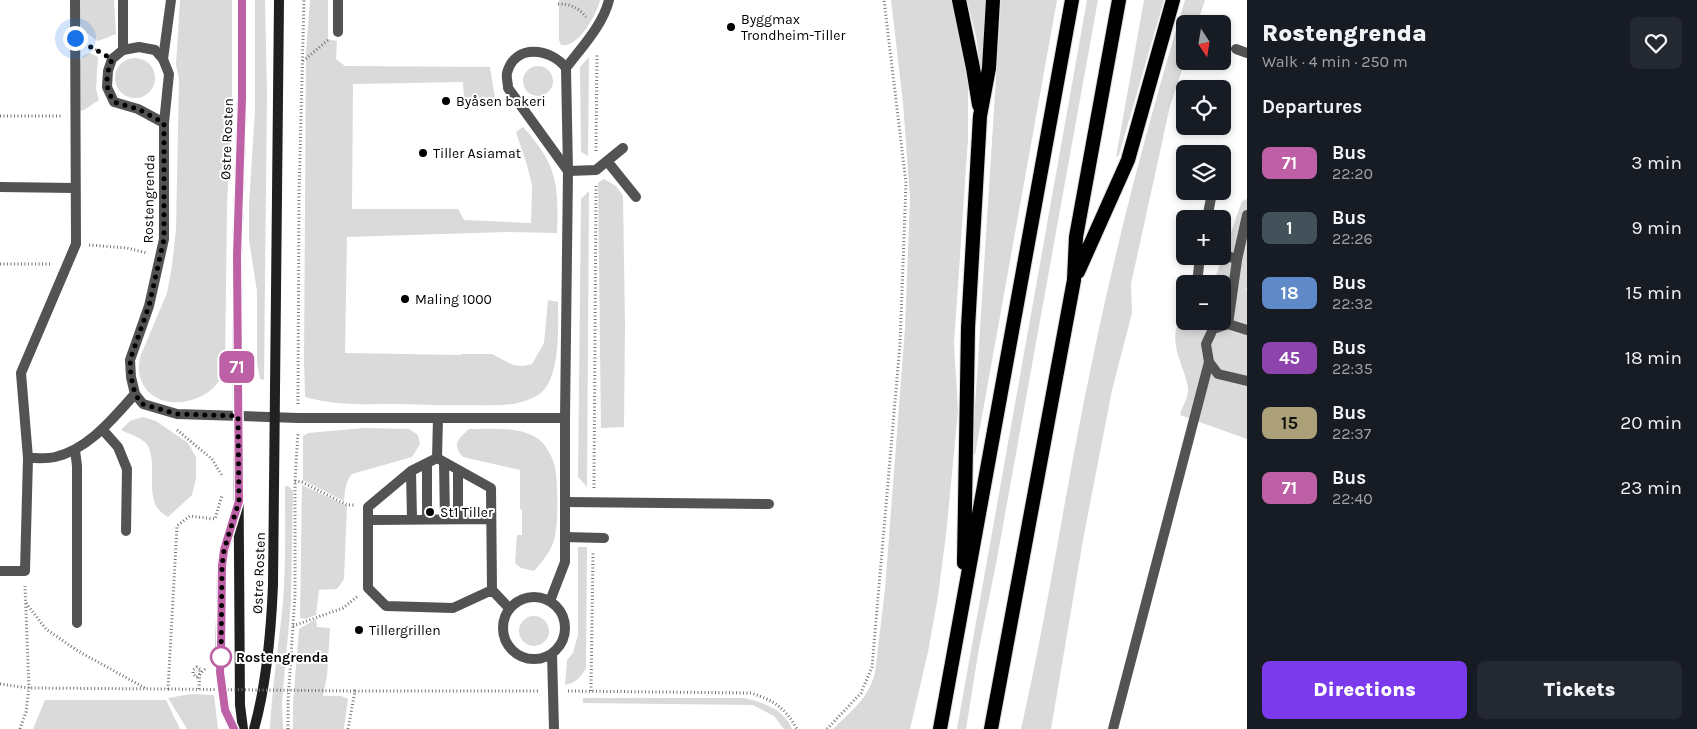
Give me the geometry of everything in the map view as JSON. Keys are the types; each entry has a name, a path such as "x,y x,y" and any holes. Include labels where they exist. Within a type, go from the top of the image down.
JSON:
{"highway":[{"path":"959,0 973,68 980,116"},
{"path":"963,603 968,328 980,116 989,68 993,0"},
{"path":"940,729 1072,0"},
{"path":"991,729 1074,280 1076,237 1119,0"},
{"path":"1074,280 1128,160 1173,0"}],"main road":[{"name":"Østre Rosten","path":"242,0 242,97 237,256 240,705 243,729"},
{"name":"Østre Rosten","path":"254,729 261,702 272,613 275,531 280,0"}],"street":[{"path":"0,571 25,571 28,458 21,373 76,244 76,0"},
{"path":"123,0 123,50"},
{"name":"Rostengrenda","path":"135,394 130,360 149,306 164,239 164,123 169,74 163,59 171,0"},
{"path":"338,0 338,32"},
{"path":"566,68 595,28 607,8 609,0"},
{"path":"163,59 155,50 139,47 123,50 112,59 108,71 107,87 114,102 138,109 164,123"},
{"path":"1236,49 1247,53"},
{"path":"550,601 565,562 568,171 566,68 560,60 535,50 519,56 511,64 507,74 508,88 568,171"},
{"path":"568,171 596,170 623,148"},
{"path":"606,161 636,197"},
{"path":"0,187 76,188"},
{"path":"1231,285 1247,215"},
{"path":"1231,257 1237,260"},
{"path":"1231,325 1247,330"},
{"path":"1113,729 1209,362 1206,344 1213,330"},
{"path":"1209,362 1218,374 1247,381"},
{"path":"28,458 54,458 75,450 102,429 135,394 142,404 177,414 298,418 565,418"},
{"path":"438,418 445,519"},
{"path":"102,429 118,447 126,469 126,531"},
{"path":"75,450 77,466 77,623"},
{"path":"492,590 453,608 386,606 368,588 368,507 411,471 441,460 491,488 492,590 509,608"},
{"path":"427,464 427,520"},
{"path":"458,470 458,519"},
{"path":"411,471 412,519"},
{"path":"234,729 225,710 220,672 222,566 224,550 239,501"},
{"path":"565,502 769,504"},
{"path":"369,520 491,519"},
{"path":"565,537 599,538"},
{"path":"536,596 550,601 561,612 566,627 562,642 552,654 538,659 524,658 511,650 504,637 503,622 509,608 521,599 536,596"},
{"path":"552,654 554,729"}],"path":[{"path":"288,729 288,702 296,595 295,481 298,418 299,195 304,0"},
{"path":"827,729 861,693 872,667 900,344 906,183 884,0"},
{"path":"558,4 569,4 581,10 595,28 597,45 594,502"},
{"path":"303,61 338,32"},
{"path":"75,38 112,59"},
{"path":"0,116 75,116"},
{"path":"76,244 127,248 152,254 160,258"},
{"path":"0,264 68,264"},
{"path":"171,425 212,459 225,479"},
{"path":"295,481 302,482 347,504 368,507"},
{"path":"168,689 177,526 190,516 215,519 223,492"},
{"path":"591,691 599,538"},
{"path":"20,729 26,712 29,688 25,571"},
{"path":"293,626 343,608 368,588"},
{"path":"26,602 46,629 78,651 146,689"},
{"path":"197,677 193,674 193,670 197,667 200,668 199,690"},
{"path":"0,684 29,688 752,693 773,700 791,718 797,729"},
{"path":"348,729 355,691"}],"shaded area":[{"path":"78,0 114,0 116,34 98,41 86,32 79,20"},
{"path":"180,0 232,0 232,100 227,206 225,366 217,384 208,392 198,398 175,402 153,396 145,388 140,377 139,367 140,357 167,293 172,266 176,230 179,79 176,65"},
{"path":"255,0 265,0 267,94 264,380 260,379 257,363 257,291 249,240 249,204 255,111"},
{"path":"310,0 328,0 328,39 337,41 336,59 345,66 490,67 495,98 464,99 463,82 353,84 352,209 458,209 464,220 531,223 532,185 516,132 523,127 543,152 554,176 556,188 557,233 507,232 347,237 345,353 492,354 513,365 523,366 532,364 544,343 548,300 558,302 558,337 555,363 547,385 538,395 528,400 502,405 352,404 328,402 305,397 306,52"},
{"path":"559,0 600,0 595,14 586,29 574,42 567,45 561,45 559,40"},
{"path":"891,0 953,0 962,33 968,87 968,139 954,343 958,411 938,596 928,652 910,729 833,729 858,704 872,682 875,673 885,589 905,328 910,198 903,103"},
{"path":"967,0 987,0 983,65 980,66 976,36"},
{"path":"1001,0 1057,0 975,455 972,454"},
{"path":"1087,0 1098,0 996,564 979,648 966,729 957,729"},
{"path":"1144,0 1164,0 1119,155 1116,157"},
{"path":"1185,0 1205,0 1200,15 1181,15"},
{"path":"1176,31 1176,70 1182,70 1179,80 1176,80 1176,88 1170,106 1131,284 1132,313 1112,390 1083,540 1051,729 1021,729 1102,316 1134,180"},
{"path":"90,53 98,57 96,89 99,100 84,110 79,111 78,63 83,56"},
{"path":"589,57 588,156 581,152 580,67"},
{"path":"139,58 146,61 152,67 155,78 154,86 146,95 139,98 131,98 124,95 116,86 115,74 118,67 127,59"},
{"path":"538,66 549,70 553,81 549,92 538,96 527,92 523,81 527,70"},
{"path":"604,179 616,186 623,196 624,427 601,428 598,183"},
{"path":"589,191 587,487 578,477 581,199"},
{"path":"1247,199 1247,439 1180,415 1188,388 1175,342 1176,330 1231,330 1231,275 1216,275 1220,265 1231,265 1231,232 1242,201"},
{"path":"143,417 156,421 188,443 196,457 196,478 192,495 168,517 160,511 155,503 151,455 148,446 140,438 121,430 130,421"},
{"path":"364,428 409,429 418,435 420,444 412,457 352,474 347,483 344,501 303,480 303,436 308,433"},
{"path":"469,429 504,429 529,434 537,438 546,447 550,455 555,467 557,483 555,537 545,558 534,571 521,568 515,563 517,535 522,535 520,470 463,457 457,449 457,445"},
{"path":"302,485 347,506 344,579 337,589 319,590 316,615 305,619 300,618"},
{"path":"285,486 288,486 293,491 291,601 282,702 283,729 270,729 284,588"},
{"path":"578,547 587,547 586,668 578,679 565,685 567,660 573,653 578,635"},
{"path":"534,616 545,620 549,631 545,642 534,646 523,642 519,631 523,620"},
{"path":"316,619 317,627 330,628 327,676 323,696 341,696 348,699 344,729 293,729 293,703 299,629"},
{"path":"191,694 214,695 218,729 187,729 168,698"},
{"path":"583,698 744,698 765,704 778,711 784,716 792,729 784,729 774,716 753,705 583,703"},
{"path":"45,700 166,700 180,729 33,729"}],"bus line":[{"name":"71","path":"234,729 225,710 220,672 222,566 224,550 239,501 237,256 242,97 242,0"}],"place":[{"name":"Byggmax Trondheim-Tiller","path":"731,27"},
{"name":"Byåsen bakeri","path":"446,101"},
{"name":"Tiller Asiamat","path":"423,153"},
{"name":"Maling 1000","path":"405,299"},
{"name":"St1 Tiller","path":"430,512"},
{"name":"Tillergrillen","path":"359,630"},
{"name":"Rostengrenda","path":"221,657"}],"route":[{"path":"75,38 112,59 108,71 107,87 114,102 138,109 164,123 164,239 149,306 130,360 135,394 142,404 177,414 238,416 239,501 224,550 222,566 221,657"}]}
